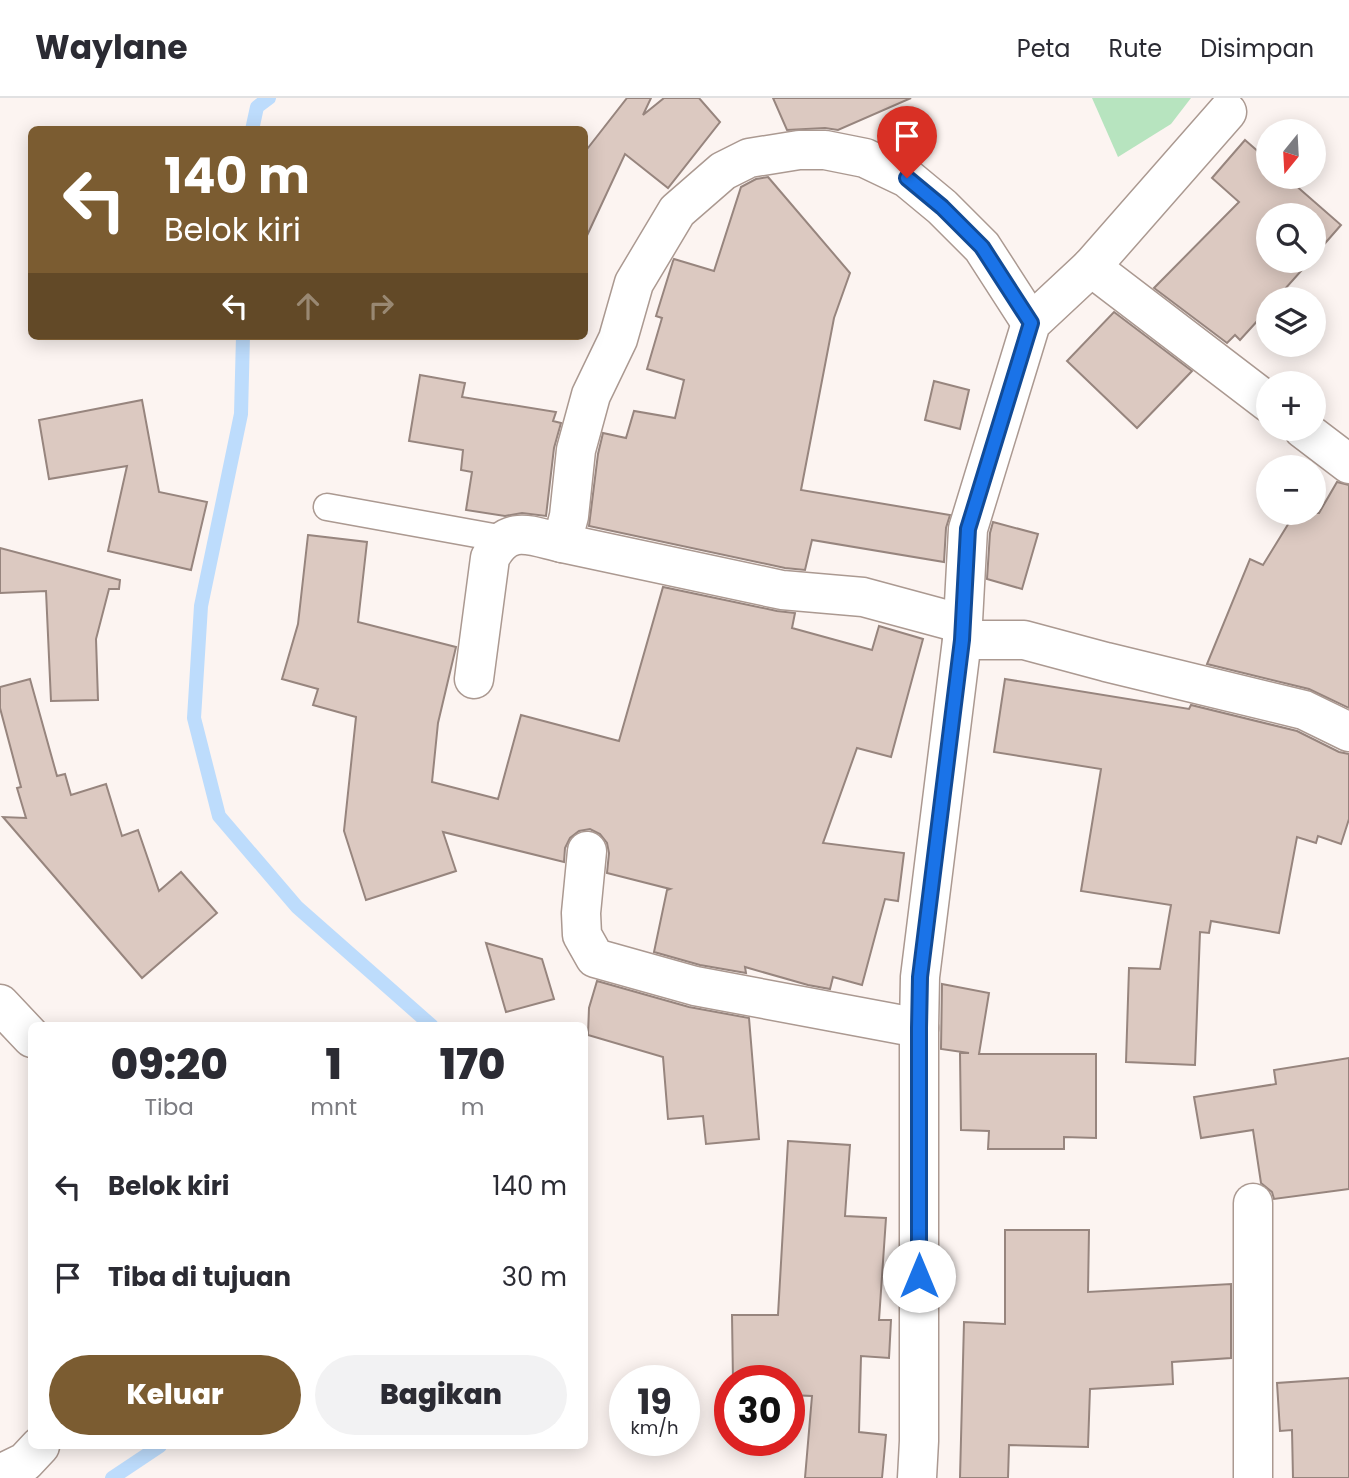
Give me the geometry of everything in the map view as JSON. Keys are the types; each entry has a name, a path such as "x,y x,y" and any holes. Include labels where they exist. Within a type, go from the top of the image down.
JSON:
{"street":[{"path":"917,1478 920,977 963,632 968,529 1031,323 1091,267 1233,103"},
{"path":"562,543 569,516 576,450 591,395 618,339 634,283 677,211 723,171 749,158 799,150 825,150 865,158 907,178 942,207 982,247 1031,323"},
{"path":"1091,267 1256,393"},
{"path":"1319,441 1349,464"},
{"path":"474,679 490,558 496,546 504,539 527,535 782,590 863,597 963,632 1024,640 1304,710 1349,732"},
{"path":"587,851 581,913 582,935 595,958 695,986 919,1028"},
{"path":"0,1004 28,1034"},
{"path":"1253,1203 1253,1478"},
{"path":"0,1474 25,1462 37,1449"}],"lane":[{"path":"327,507 504,539"}],"green space":[{"path":"1092,98 1191,98 1171,124 1118,157"}],"building":[{"path":"627,98 651,98 643,115 664,98 699,98 720,122 668,188 625,154 588,233 588,148"},
{"path":"773,98 911,98 838,130 787,130"},
{"path":"1245,140 1256,150 1256,189 1300,189 1316,203 1256,203 1256,273 1299,273 1287,287 1256,287 1256,322 1240,340 1235,335 1227,343 1154,288 1239,202 1212,178"},
{"path":"768,177 850,273 834,318 801,490 950,515 946,528 944,562 812,540 805,570 785,568 589,526 603,433 626,438 634,411 675,418 684,380 647,369 662,318 656,316 674,259 714,271 741,187 756,179"},
{"path":"1326,212 1341,225 1326,242"},
{"path":"1114,312 1192,371 1137,428 1067,361"},
{"path":"420,375 465,383 462,397 556,412 553,421 561,423 554,448 546,516 522,513 505,516 466,510 472,472 461,470 463,450 409,441"},
{"path":"934,381 969,390 960,429 925,420"},
{"path":"142,400 159,492 207,502 191,570 108,551 127,466 49,479 39,420"},
{"path":"1337,482 1349,485 1349,708 1309,689 1207,664 1250,559 1263,565 1288,525 1326,525 1326,501"},
{"path":"993,522 1038,534 1022,589 987,579"},
{"path":"308,535 367,542 358,622 456,647 438,723 432,782 498,799 521,715 619,741 663,587 795,613 792,628 872,650 879,626 923,639 891,757 857,748 823,843 904,853 898,901 885,899 862,985 833,977 830,989 745,967 746,973 700,965 654,952 667,890 670,889 607,873 607,843 600,834 590,829 579,831 570,838 565,848 564,862 443,832 456,871 366,900 344,831 356,717 313,705 318,689 282,679 298,624"},
{"path":"0,548 120,580 119,589 109,589 96,639 98,700 51,701 46,591 0,593"},
{"path":"30,679 57,776 65,774 71,795 106,784 122,836 138,830 159,891 181,872 217,913 142,978 3,817 26,818 17,788 21,787 0,708 0,687"},
{"path":"1005,679 1189,709 1191,705 1297,731 1339,752 1349,754 1349,819 1341,844 1318,836 1316,843 1297,837 1279,933 1211,921 1209,933 1200,932 1195,1065 1126,1062 1129,968 1160,969 1171,905 1081,891 1101,769 994,752"},
{"path":"486,943 542,959 554,999 506,1012"},
{"path":"597,981 689,1007 749,1018 759,1139 706,1144 703,1116 668,1119 663,1057 588,1035 589,1008"},
{"path":"942,984 989,993 979,1054 1096,1054 1096,1138 1064,1137 1064,1149 988,1149 989,1131 961,1130 960,1053 969,1053 941,1049"},
{"path":"1349,1058 1349,1189 1274,1199 1272,1192 1261,1183 1253,1130 1201,1138 1194,1097 1276,1084 1274,1070"},
{"path":"788,1141 850,1145 845,1216 886,1218 879,1320 891,1320 889,1358 861,1356 859,1432 886,1435 882,1478 805,1478 812,1396 805,1396 805,1365 733,1365 732,1315 778,1315"},
{"path":"1005,1230 1089,1230 1088,1292 1231,1284 1231,1358 1172,1362 1173,1384 1090,1389 1088,1447 1009,1445 1008,1478 960,1478 964,1322 1005,1324"},
{"path":"1349,1378 1349,1478 1293,1478 1292,1430 1280,1431 1277,1383"}],"waterway":[{"path":"253,126 257,107 269,98"},
{"path":"243,340 241,414 201,606 194,718 219,816 297,907 427,1022"},
{"path":"112,1478 156,1449"}],"route":[{"path":"907,178 942,207 982,247 1031,323 968,529 962,640 920,977 919,1276"}]}
